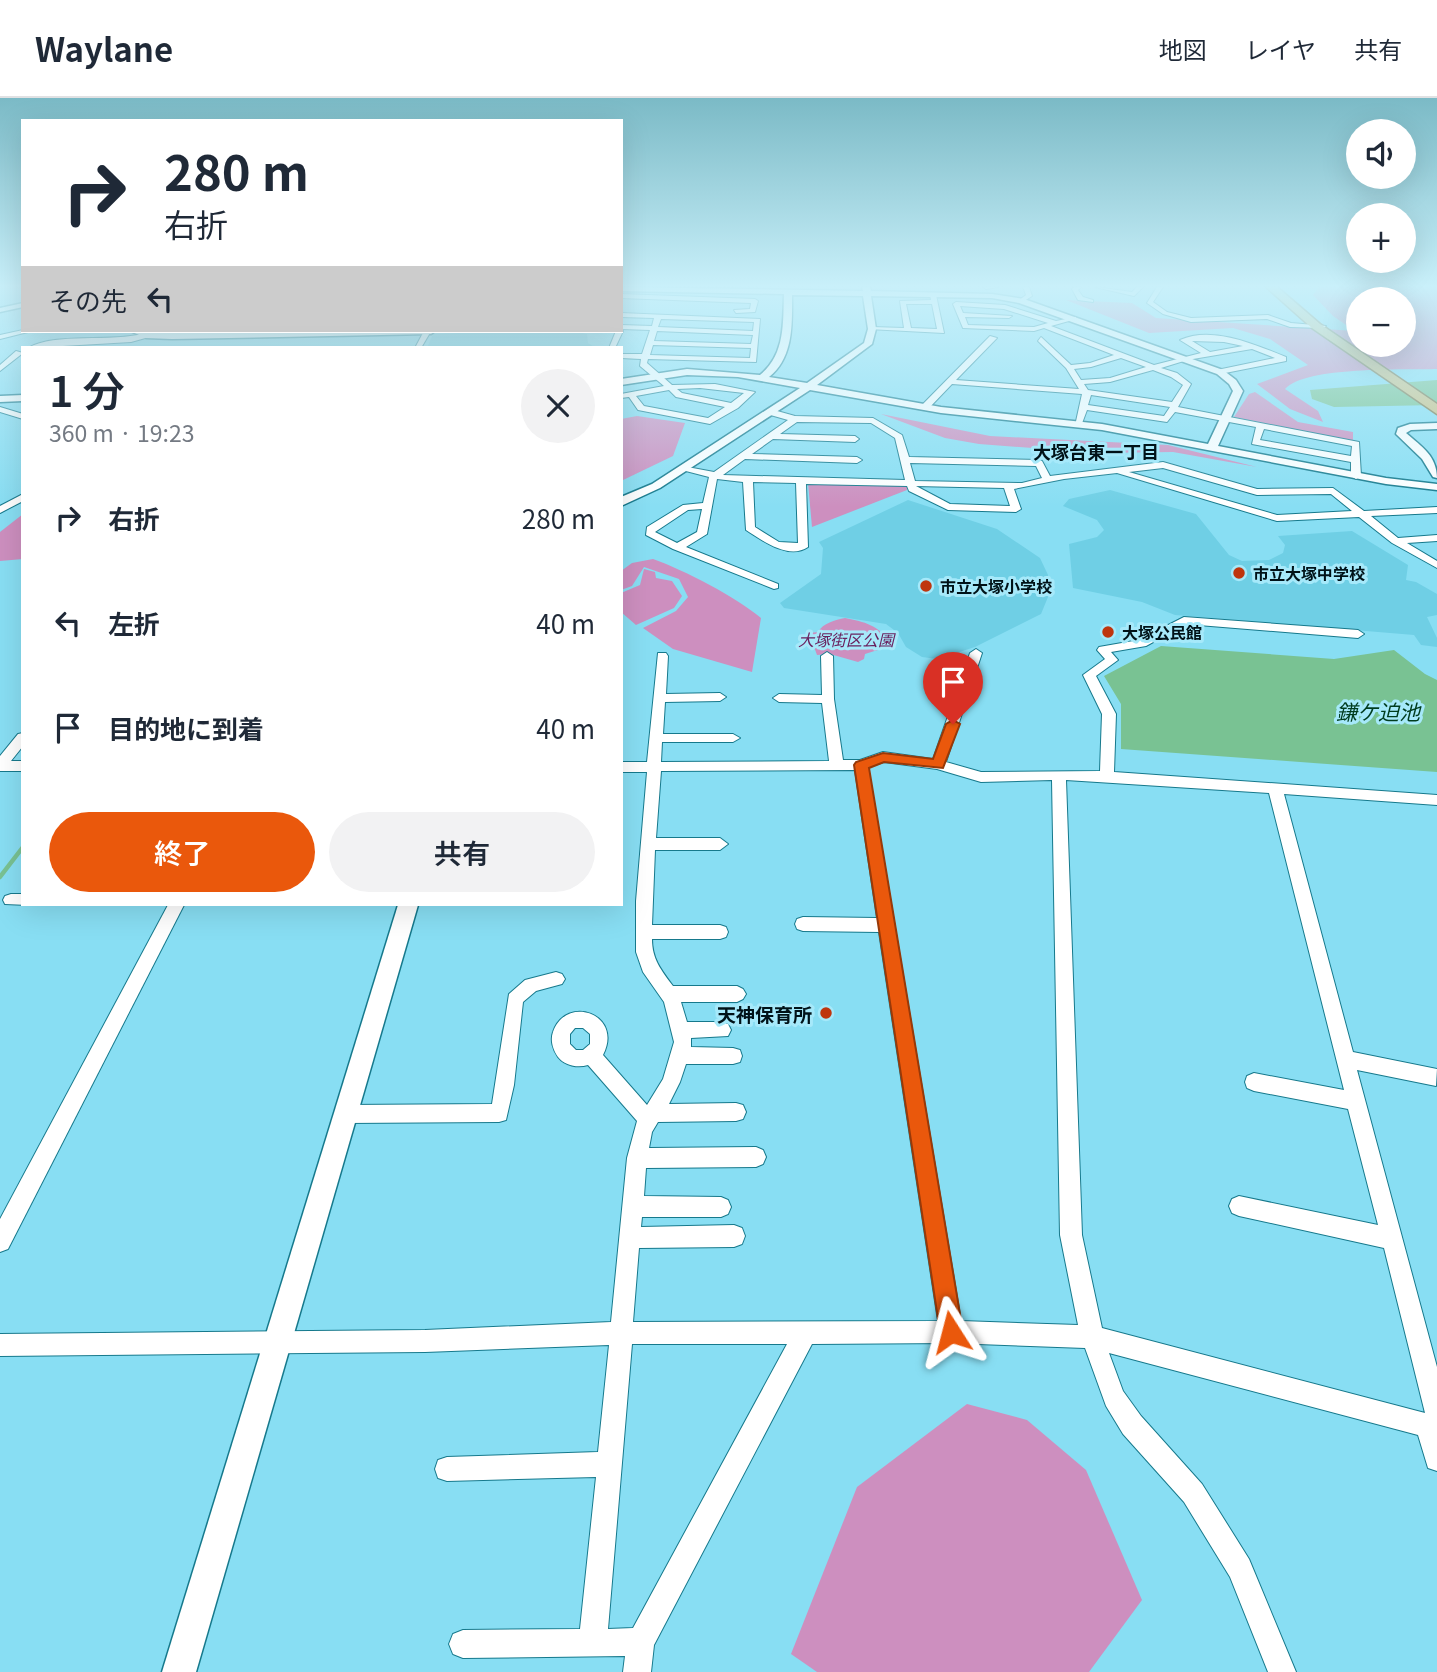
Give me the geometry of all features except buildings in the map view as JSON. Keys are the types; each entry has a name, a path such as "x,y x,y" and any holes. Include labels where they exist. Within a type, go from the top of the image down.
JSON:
{"highway":[{"path":"1369,360 1437,410"},
{"path":"1389,374 1437,402"}],"street":[{"path":"643,360 642,363 679,395 734,406"},
{"path":"762,378 778,360"},
{"path":"623,501 656,486 685,468 844,360"},
{"path":"925,407 972,360"},
{"path":"1064,360 1085,392 1084,407 1078,424"},
{"path":"1069,367 1105,360"},
{"path":"1084,407 1167,419 1187,384 1181,378 1136,360"},
{"path":"1079,382 1110,380 1178,360"},
{"path":"1192,360 1220,372 1233,382 1238,391 1212,447"},
{"path":"1220,372 1276,360"},
{"path":"623,382 701,372 762,378 925,407 1078,424 1356,476 1437,487"},
{"path":"1110,380 1128,388 1126,398"},
{"path":"951,382 1085,392 1126,398 1356,444 1356,476"},
{"path":"623,396 670,387 709,384 751,392 710,421 641,408 631,395"},
{"path":"0,399 21,398"},
{"path":"0,409 21,415"},
{"path":"770,412 795,419 873,421 894,433 905,460 912,489 948,506 1016,509 1008,486"},
{"path":"677,547 702,534 713,477 795,419"},
{"path":"852,419 860,481"},
{"path":"1261,425 1255,442 1356,460"},
{"path":"1437,426 1410,427 1401,434 1427,457 1437,475"},
{"path":"772,436 855,439"},
{"path":"744,456 857,460"},
{"path":"905,460 1039,463 1047,479"},
{"path":"685,468 713,477 748,479 1022,486 1047,479 1163,465 1257,492 1333,491 1396,541 1437,565"},
{"path":"1115,470 1277,519 1437,510"},
{"path":"748,479 750,528 776,545 803,547 801,480"},
{"path":"1241,509 1257,492"},
{"path":"0,510 21,498"},
{"path":"708,506 685,507 651,529 652,534 677,547 774,586"},
{"path":"1396,541 1437,538"},
{"path":"1107,776 1109,714 1089,675 1112,660 1103,650 1142,643 1184,620 1358,634"},
{"path":"938,764 976,653"},
{"path":"593,1643 637,1158 643,1129 671,1082 683,1042 669,993 649,967 644,952 648,844 662,656"},
{"path":"827,656 828,699 837,766"},
{"path":"659,698 720,697"},
{"path":"779,698 828,699"},
{"path":"656,738 733,737"},
{"path":"0,766 21,740"},
{"path":"623,767 837,766 861,765 883,757 938,764 981,776 1107,776 1437,800"},
{"path":"861,765 951,1332"},
{"path":"0,766 21,766"},
{"path":"1059,775 1071,1235 1092,1337 1114,1398 1132,1425 1193,1493 1240,1568 1282,1672"},
{"path":"1275,789 1392,1239 1434,1422 1437,1459"},
{"path":"648,844 720,844"},
{"path":"0,1241 175,906"},
{"path":"179,1672 408,906"},
{"path":"803,924 885,925"},
{"path":"644,932 720,932"},
{"path":"346,1114 499,1113 508,1080 507,1062 515,999 531,985 556,979"},
{"path":"669,993 737,995"},
{"path":"681,1030 722,1030"},
{"path":"590,1054 650,1117 736,1112"},
{"path":"678,1055 733,1056"},
{"path":"1345,1059 1436,1077"},
{"path":"1254,1082 1356,1101"},
{"path":"637,1158 756,1157"},
{"path":"632,1206 721,1207"},
{"path":"1239,1206 1392,1239"},
{"path":"629,1238 734,1236"},
{"path":"0,1345 279,1340 425,1341 620,1333 951,1332 1092,1337 1434,1422"},
{"path":"637,1672 642,1642 805,1334"},
{"path":"447,1469 608,1464"},
{"path":"463,1644 642,1642"}],"shaded area":[{"name":"市立大塚中学校","path":"1110,490 1196,514 1229,555 1242,561 1269,560 1283,553 1285,545 1278,536 1352,531 1408,565 1406,580 1416,582 1437,594 1437,615 1427,617 1437,638 1437,647 1421,645 1414,635 1175,615 1142,602 1073,588 1069,544 1097,537 1104,530 1097,520 1063,506 1069,499"},
{"name":"市立大塚小学校","path":"908,500 997,529 1040,558 1048,575 1048,597 1041,614 975,647 937,659 922,657 906,647 898,633 886,624 784,608 780,603 821,574 823,548 819,542"}],"green space":[{"path":"1301,360 1437,360 1437,369 1334,373 1313,376 1285,389 1318,411 1323,422 1290,409 1257,384 1308,365"},
{"path":"1255,392 1298,422 1353,432 1353,442 1234,417 1249,394"},
{"path":"881,414 990,436 1168,445 1257,467 1173,452 1100,453 979,444 945,438"},
{"path":"637,416 685,423 673,456 623,480 623,419"},
{"path":"808,483 907,484 907,490 812,527"},
{"path":"21,516 21,559 0,561 0,532"},
{"path":"653,559 679,570 738,601 761,618 752,672 673,649 643,628 676,611 688,597 679,579 644,567 632,586 623,589 623,570 632,563"},
{"path":"644,569 655,572 656,578 672,581 682,596 674,608 636,625 623,614 623,592 640,585"},
{"name":"大塚街区公園","path":"845,618 870,625 890,642 884,648 865,654 864,659 858,662 830,654 817,655 809,633 818,632 826,624"},
{"path":"967,1404 1027,1420 1086,1470 1142,1600 1089,1672 817,1672 791,1654 857,1487"}],"water":[{"path":"1437,380 1437,405 1334,407 1312,399 1310,390"},
{"name":"鎌ケ迫池","path":"1161,646 1334,659 1394,650 1437,680 1437,772 1121,749 1121,704 1104,676"}],"waterway":[{"path":"0,877 21,850"}],"place":[{"name":"市立大塚中学校","path":"1239,573"},
{"name":"市立大塚小学校","path":"926,586"},
{"name":"大塚公民館","path":"1108,632"},
{"name":"天神保育所","path":"826,1013"}],"district":[{"name":"大塚台東一丁目","path":"1096,451"}],"route":[{"path":"951,1332 861,765 883,757 938,764 953,724"}]}
